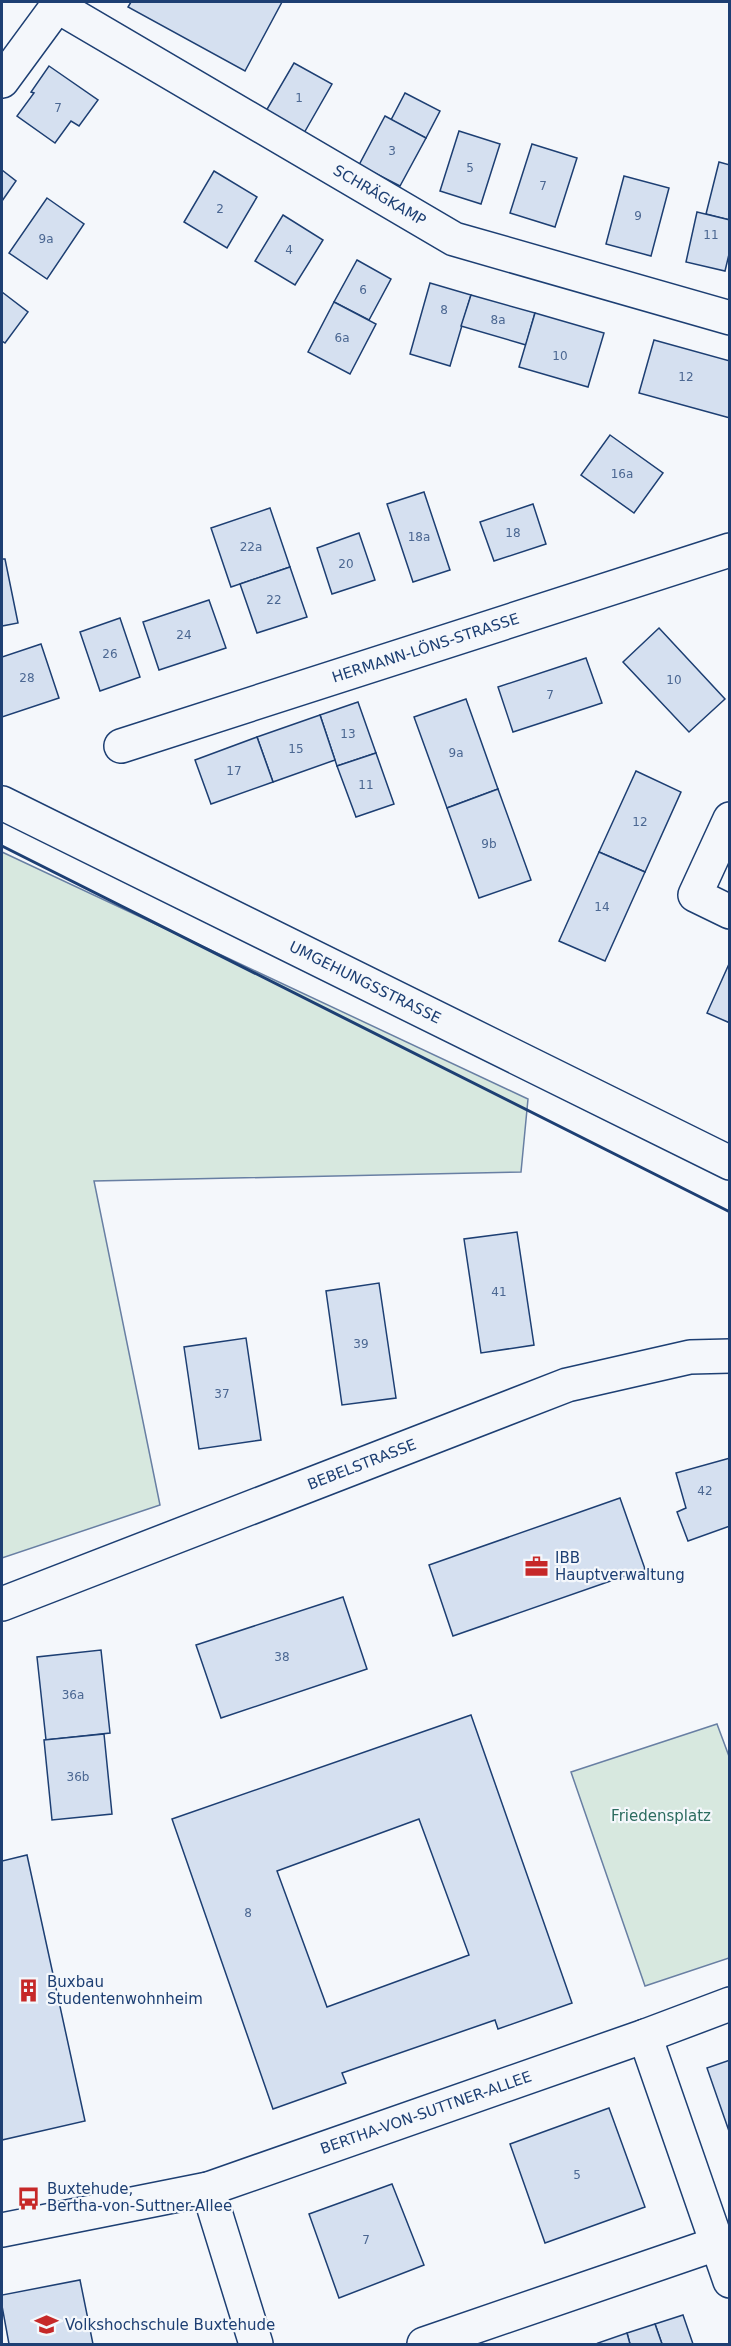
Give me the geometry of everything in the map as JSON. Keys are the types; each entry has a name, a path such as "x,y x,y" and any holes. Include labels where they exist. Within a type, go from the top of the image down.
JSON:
{"street":[{"path":"2,81 58,4"},
{"name":"SCHRÄGKAMP","path":"58,4 454,239 729,318"},
{"name":"HERMANN-LÖNS-STRASSE","path":"121,746 729,550"},
{"name":"UMGEHUNGSSTRASSE","path":"2,803 729,1163"},
{"path":"729,819 695,895 729,912"},
{"name":"BEBELSTRASSE","path":"2,1604 567,1385 690,1357 729,1356"},
{"name":"BERTHA-VON-SUTTNER-ALLEE","path":"2,2230 208,2189 645,2036 729,2004"},
{"path":"645,2036 729,2281"},
{"path":"208,2189 256,2344"},
{"path":"424,2344 716,2244"}],"green space":[{"path":"2,852 528,1099 521,1172 94,1181 160,1505 2,1558"},
{"name":"Friedensplatz","path":"717,1724 730,1759 729,1958 645,1986 571,1772"}],"building":[{"path":"131,2 282,2 245,71 128,7"},
{"path":"294,63 332,84 304,133 266,111"},
{"path":"49,66 98,100 79,126 71,121 55,143 17,116 34,93 31,92"},
{"path":"405,93 440,111 426,138 391,120"},
{"path":"385,116 426,138 400,186 359,165"},
{"path":"459,131 500,144 481,204 440,191"},
{"path":"532,144 577,158 555,227 510,213"},
{"path":"719,162 730,165 730,220 706,214"},
{"path":"2,170 16,181 2,201"},
{"path":"214,171 257,197 227,248 184,222"},
{"path":"624,176 669,188 651,256 606,244"},
{"path":"47,198 84,224 47,279 9,253"},
{"path":"697,212 730,220 730,250 725,271 686,262"},
{"path":"283,215 323,240 295,285 255,261"},
{"path":"357,260 391,279 369,320 334,302"},
{"path":"430,283 471,295 450,366 410,354"},
{"path":"2,292 28,312 5,343 2,341"},
{"path":"471,295 535,313 526,345 461,326"},
{"path":"334,302 376,324 350,374 308,352"},
{"path":"535,313 604,333 588,387 519,367"},
{"path":"654,340 730,361 730,418 639,393"},
{"path":"610,435 663,473 634,513 581,475"},
{"path":"424,492 450,570 413,582 387,504"},
{"path":"533,504 546,544 494,561 480,522"},
{"path":"270,508 290,567 231,587 211,528"},
{"path":"359,533 375,580 332,594 317,548"},
{"path":"2,559 5,559 18,623 2,626"},
{"path":"290,567 307,617 257,633 240,584"},
{"path":"209,600 226,648 159,670 143,622"},
{"path":"120,618 140,677 100,691 80,632"},
{"path":"659,628 725,699 689,732 623,662"},
{"path":"41,644 59,698 2,717 2,657"},
{"path":"586,658 602,703 513,732 498,687"},
{"path":"466,699 498,789 447,808 414,717"},
{"path":"358,702 376,753 337,766 320,715"},
{"path":"320,715 335,760 273,782 257,737"},
{"path":"257,737 273,782 211,804 195,760"},
{"path":"376,753 394,804 356,817 337,766"},
{"path":"636,771 681,792 645,872 599,852"},
{"path":"498,789 531,880 479,898 447,808"},
{"path":"599,852 645,872 605,961 559,941"},
{"path":"730,964 730,1023 707,1013"},
{"path":"517,1232 534,1345 481,1353 464,1239"},
{"path":"379,1283 396,1398 342,1405 326,1291"},
{"path":"246,1338 261,1440 199,1449 184,1347"},
{"path":"730,1458 730,1526 688,1541 677,1512 686,1508 676,1473"},
{"name":"IBB Hauptverwaltung","path":"620,1498 645,1569 453,1636 429,1565"},
{"path":"343,1597 367,1669 221,1718 196,1645"},
{"path":"101,1650 110,1733 46,1740 37,1657"},
{"path":"471,1715 572,2003 498,2029 495,2020 342,2073 346,2083 273,2109 172,1819","holes":["419,1819 469,1955 327,2007 277,1871"]},
{"path":"104,1734 112,1814 52,1820 44,1740"},
{"name":"Buxbau Studentenwohnheim","path":"27,1855 85,2121 2,2140 2,1861"},
{"path":"730,2060 730,2134 707,2068"},
{"path":"609,2108 645,2207 545,2243 510,2144"},
{"path":"392,2184 424,2265 339,2298 309,2214"},
{"name":"Volkshochschule Buxtehude","path":"80,2280 93,2344 9,2344 2,2295"},
{"path":"683,2315 693,2344 662,2344 655,2324"},
{"path":"655,2324 662,2344 630,2344 627,2333"},
{"path":"627,2333 630,2344 598,2343"}],"wall":[{"path":"2,846 730,1212"}],"place":[{"name":"IBB Hauptverwaltung","path":"537,1567"},
{"name":"Buxbau Studentenwohnheim","path":"29,1991"},
{"name":"Buxtehude, Bertha-von-Suttner-Allee","path":"29,2198"},
{"name":"Volkshochschule Buxtehude","path":"47,2325"}]}
